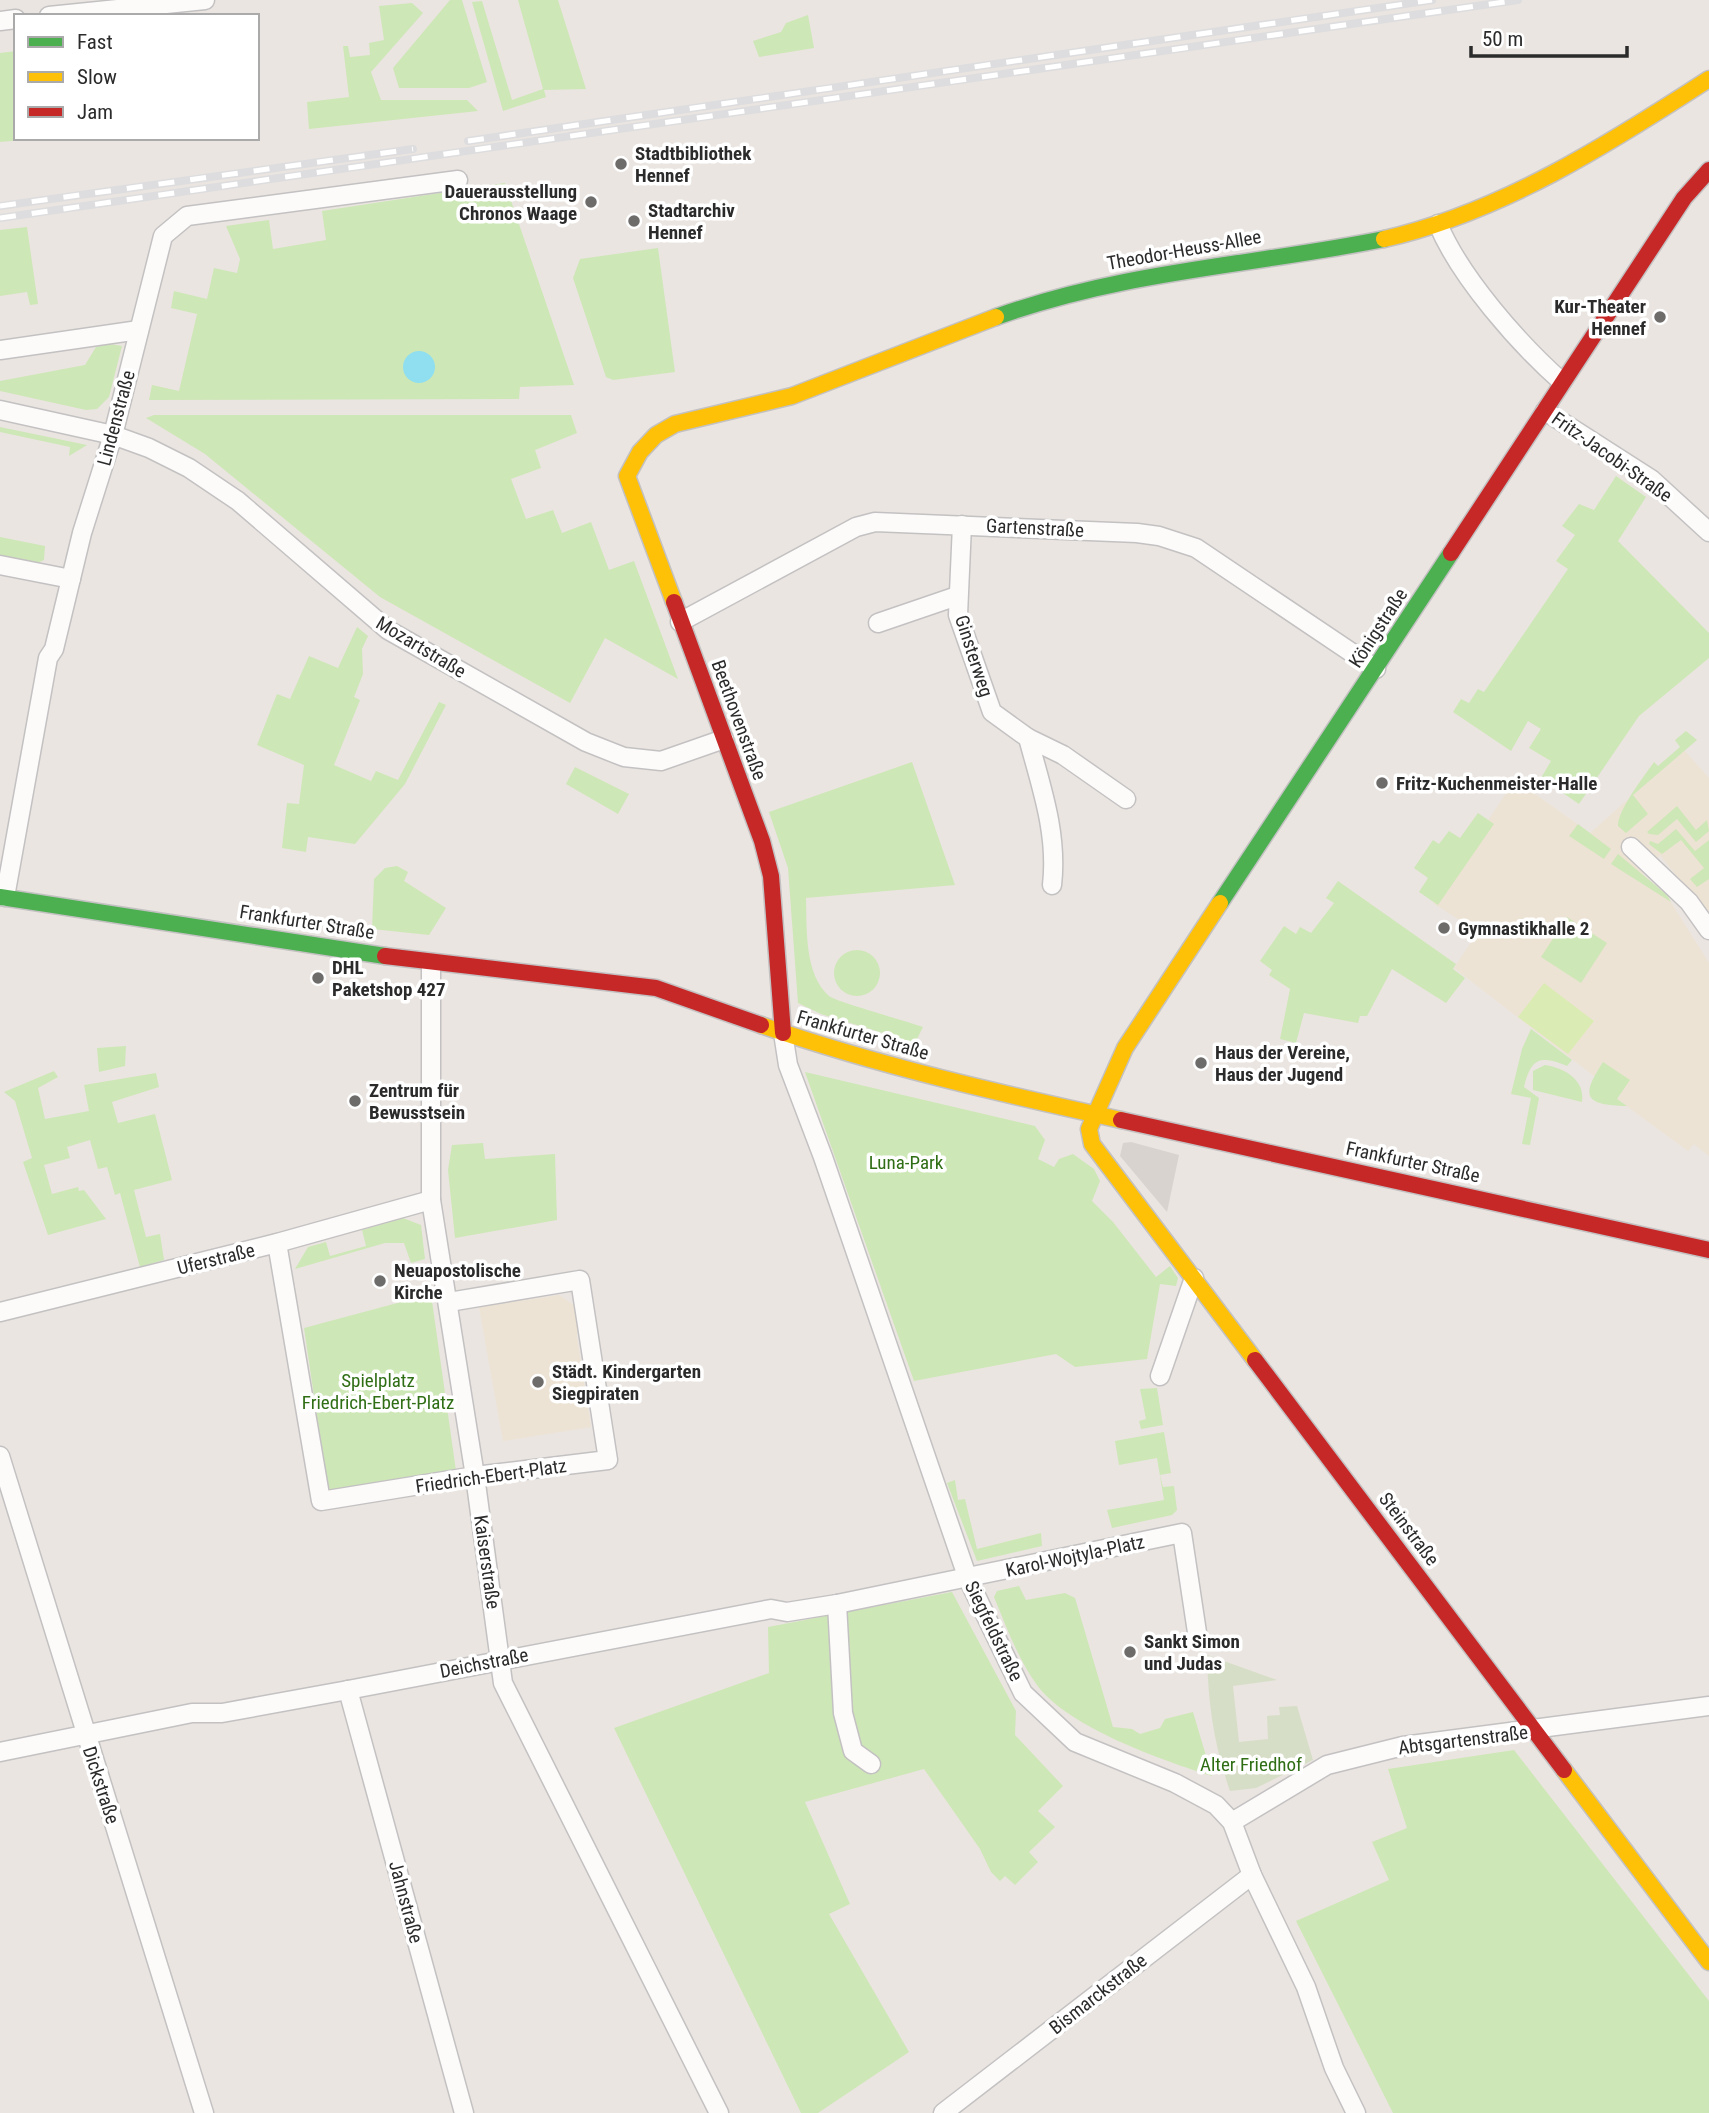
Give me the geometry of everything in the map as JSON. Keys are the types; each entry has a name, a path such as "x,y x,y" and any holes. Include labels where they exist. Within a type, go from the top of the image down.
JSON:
{"street":[{"path":"56,14 80,6 205,0"},
{"name":"Theodor-Heuss-Allee","path":"652,436 680,421 787,398 951,332 1096,286 1205,265 1381,241 1438,224 1574,163 1709,79"},
{"name":"Königstraße","path":"1094,1116 1125,1048 1684,198 1709,170"},
{"name":"Lindenstraße","path":"2,895 48,658 54,649 71,579 113,435 163,236 187,216 458,180"},
{"name":"Fritz-Jacobi-Straße","path":"1438,224 1444,240 1486,299 1532,355 1562,382"},
{"path":"0,350 139,330"},
{"name":"Mozartstraße","path":"0,410 113,435 149,448 225,491 388,630 586,742 624,757 661,761 724,739"},
{"name":"Fritz-Jacobi-Straße","path":"1545,411 1651,479 1709,532"},
{"name":"Beethovenstraße","path":"652,436 636,453 627,477 762,841 771,876 783,1033"},
{"name":"Gartenstraße","path":"680,622 856,527 875,522 1137,533 1179,541 1196,548 1376,669"},
{"name":"Ginsterweg","path":"962,525 958,615 992,712 1028,738 1063,755 1126,799"},
{"path":"0,565 71,579"},
{"name":"Ginsterweg","path":"878,623 957,596"},
{"path":"1028,738 1051,824 1055,859 1052,885"},
{"path":"1631,847 1689,902 1709,930"},
{"name":"Frankfurter Straße","path":"2,895 431,963 557,974 656,988 783,1033 946,1081 1094,1116 1352,1170 1709,1250"},
{"name":"Kaiserstraße","path":"431,963 431,1200 475,1476 503,1683 719,2113"},
{"name":"Siegfeldstraße","path":"783,1033 788,1065 823,1157 968,1579 1023,1693 1075,1742 1175,1783 1216,1805 1232,1822 1252,1875 1306,1987 1334,2068 1356,2113"},
{"name":"Steinstraße","path":"1094,1116 1090,1129 1093,1144 1535,1731 1706,1950"},
{"name":"Uferstraße","path":"0,1312 277,1243 431,1200"},
{"name":"Friedrich-Ebert-Platz","path":"277,1243 321,1501 475,1476 608,1460 580,1280 449,1302"},
{"path":"1160,1376 1194,1278"},
{"name":"Dickstraße","path":"0,1456 204,2113"},
{"name":"Karol-Wojtyla-Platz","path":"968,1579 1182,1533 1198,1639"},
{"name":"Deichstraße","path":"0,1752 192,1713 222,1713 771,1609 787,1612 968,1579"},
{"path":"836,1604 843,1713 853,1751 871,1764"},
{"name":"Jahnstraße","path":"348,1690 464,2113"},
{"name":"Abtsgartenstraße","path":"1232,1822 1327,1765 1403,1746 1535,1731 1709,1706"},
{"name":"Bismarckstraße","path":"943,2113 1252,1875"}],"shaded area":[{"path":"1684,750 1709,778 1709,917 1660,855 1643,874 1667,896 1709,963 1709,1156 1694,1144 1688,1151 1617,1099 1621,1095 1603,1062 1594,1076 1454,968 1478,932 1433,903 1515,780 1590,833"},
{"path":"1131,1142 1179,1155 1167,1212 1120,1156 1123,1143"},
{"name":"Städt. Kindergarten Siegpiraten","path":"559,1295 578,1308 577,1338 591,1427 503,1441 479,1307"}],"green space":[{"path":"450,0 462,0 487,82 469,88 399,88 393,68"},
{"path":"518,0 558,0 586,89 544,90 546,97 503,111 472,2 482,1 512,100 543,89"},
{"path":"412,3 423,13 371,72 381,100 467,100 478,111 309,129 307,102 349,97 343,46 348,46 350,57 370,55 369,43 384,40 379,6"},
{"path":"808,15 814,48 759,57 753,41 781,32 786,23"},
{"path":"14,51 14,140 23,140 0,142 0,53"},
{"path":"505,183 574,385 520,387 519,399 149,400 152,385 179,391 197,314 171,308 174,291 207,299 214,268 237,273 240,259 226,226 269,220 273,249 326,240 322,211"},
{"path":"27,227 38,304 30,305 27,292 0,296 0,230"},
{"path":"658,248 675,372 613,380 606,377 573,278 580,259"},
{"path":"110,344 122,346 109,397 97,409 86,410 0,391 0,381 85,365 96,347"},
{"path":"154,415 571,415 577,433 535,450 541,468 511,479 526,519 553,510 562,533 591,522 609,570 634,561 678,679 605,638 570,703 380,597 205,454 146,418"},
{"path":"0,427 87,445 69,456 70,447 0,432"},
{"path":"1616,476 1646,497 1618,541 1709,633 1709,658 1639,716 1579,804 1541,778 1551,761 1529,748 1541,729 1528,721 1511,751 1453,712 1461,699 1469,703 1478,689 1484,692 1568,569 1556,561 1575,535 1562,526 1579,504 1594,510"},
{"path":"0,537 45,546 44,560 35,564 0,555"},
{"path":"357,627 368,636 362,649 363,674 354,697 360,700 334,765 371,781 376,771 398,780 439,702 446,705 405,784 355,844 308,837 306,852 282,848 287,803 299,804 304,765 257,745 277,694 290,699 309,656 338,668"},
{"path":"1686,731 1697,740 1633,795 1648,814 1626,833 1618,826 1619,819 1638,784 1654,762 1658,766 1680,747 1675,740"},
{"path":"912,762 955,885 806,898 808,950 821,987 834,999 923,1027 915,1043 821,1014 798,1003 788,868 769,812"},
{"path":"575,767 629,794 618,814 566,784"},
{"path":"1677,806 1696,830 1707,820 1709,831 1696,842 1677,819 1658,835 1647,832"},
{"path":"1478,813 1494,824 1438,905 1419,892 1428,878 1414,868 1433,840 1439,844 1449,831 1460,838"},
{"path":"1578,824 1611,849 1604,859 1569,836"},
{"path":"1676,829 1695,851 1709,840 1709,879 1697,887 1690,879 1704,868 1681,840 1662,854 1649,844 1650,841 1658,844"},
{"path":"1618,854 1667,895 1671,902 1611,864"},
{"path":"397,866 408,872 404,881 446,908 429,935 372,929 374,879 385,868"},
{"path":"1338,881 1456,964 1453,969 1465,978 1446,1003 1392,969 1367,1016 1360,1016 1358,1023 1304,1013 1296,1043 1280,1039 1290,989 1269,975 1272,970 1260,961 1284,926 1296,934 1300,927 1311,933 1334,903 1326,898"},
{"path":"1567,917 1607,943 1581,983 1541,957"},
{"path":"857,950 873,957 880,973 873,989 857,996 841,989 834,973 841,957"},
{"path":"1544,983 1594,1021 1568,1054 1518,1017"},
{"path":"1531,1029 1572,1060 1567,1066 1543,1060 1530,1070 1524,1087 1539,1098 1530,1145 1522,1144 1531,1098 1511,1094 1522,1049"},
{"path":"126,1046 125,1066 99,1072 97,1048"},
{"path":"1603,1062 1630,1080 1617,1099 1627,1106 1602,1104 1591,1097 1591,1084"},
{"path":"1545,1065 1566,1072 1577,1081 1582,1102 1533,1090 1533,1071"},
{"path":"54,1071 58,1077 38,1088 45,1119 89,1111 84,1085 156,1073 159,1087 112,1102 118,1123 155,1114 172,1180 134,1190 146,1237 160,1234 164,1260 140,1267 120,1193 115,1195 107,1167 98,1169 90,1140 67,1147 70,1158 44,1165 52,1194 78,1187 79,1191 84,1190 106,1219 48,1235 23,1162 32,1158 15,1101 4,1092"},
{"name":"Luna-Park","path":"805,1072 1035,1126 1045,1140 1038,1159 1054,1167 1059,1159 1073,1154 1094,1169 1100,1181 1092,1201 1113,1222 1156,1277 1170,1266 1178,1278 1176,1286 1160,1284 1147,1359 1075,1367 1056,1354 914,1381"},
{"path":"483,1143 485,1159 555,1154 557,1220 455,1238 448,1170 452,1145"},
{"path":"403,1218 421,1225 425,1259 411,1263 404,1243 385,1243 295,1269 308,1247 326,1242 330,1256 366,1246 362,1230"},
{"name":"Spielplatz Friedrich-Ebert-Platz","path":"431,1294 456,1471 328,1491 304,1328"},
{"path":"1157,1388 1163,1425 1141,1429 1139,1421 1146,1419 1140,1389"},
{"path":"1164,1432 1171,1473 1160,1475 1163,1487 1174,1486 1177,1510 1172,1515 1112,1528 1107,1510 1164,1500 1157,1458 1119,1465 1115,1441"},
{"path":"955,1480 958,1500 965,1499 977,1549 1041,1533 1042,1546 977,1561 947,1483"},
{"path":"1019,1586 1026,1600 1065,1593 1075,1598 1113,1727 1132,1729 1140,1734 1160,1728 1165,1719 1193,1712 1212,1776 1118,1741 1070,1715 1051,1700 1037,1685 1024,1664 994,1597 997,1591"},
{"path":"952,1592 1016,1711 1015,1735 1063,1786 1038,1811 1055,1827 1029,1852 1038,1862 1015,1885 1005,1876 1000,1881 991,1872 980,1849 924,1769 805,1802 850,1904 829,1914 909,2052 818,2113 801,2113 614,1728 769,1673 768,1627"},
{"name":"Alter Friedhof","path":"1207,1655 1277,1680 1233,1686 1239,1742 1268,1739 1267,1716 1280,1715 1279,1707 1297,1706 1313,1760 1256,1788 1230,1791 1213,1724"},
{"path":"1514,1750 1709,2001 1709,2113 1393,2113 1296,1921 1389,1880 1372,1842 1407,1828 1388,1769"}],"water":[{"path":"419,351 430,356 435,367 430,378 419,383 408,378 403,367 408,356"}],"railway":[{"path":"468,141 1432,0"},
{"path":"0,218 1518,0"},
{"path":"0,206 413,149"}],"traffic: fast":[{"path":"996,317 1045,301 1141,279 1384,239"},
{"path":"1220,903 1451,553"},
{"path":"0,897 385,956"}],"traffic: slow":[{"path":"1384,239 1428,227 1512,194 1633,128 1709,79"},
{"path":"674,602 627,476 640,452 656,435 675,424 792,396 996,317"},
{"path":"1220,903 1125,1048 1089,1129 1092,1144 1255,1360"},
{"path":"761,1025 895,1066 1121,1120"},
{"path":"1564,1770 1709,1962"}],"traffic: jam":[{"path":"1451,553 1684,198 1709,170"},
{"path":"674,602 762,841 771,876 783,1033"},
{"path":"385,956 656,988 761,1025"},
{"path":"1121,1120 1709,1250"},
{"path":"1255,1360 1564,1770"}],"place":[{"name":"Stadtbibliothek Hennef","path":"621,164"},
{"name":"Dauerausstellung Chronos Waage","path":"591,202"},
{"name":"Stadtarchiv Hennef","path":"634,221"},
{"name":"Kur-Theater Hennef","path":"1660,317"},
{"name":"Fritz-Kuchenmeister-Halle","path":"1382,783"},
{"name":"Gymnastikhalle 2","path":"1444,928"},
{"name":"DHL Paketshop 427","path":"318,978"},
{"name":"Haus der Vereine, Haus der Jugend","path":"1201,1063"},
{"name":"Zentrum für Bewusstsein","path":"355,1101"},
{"name":"Neuapostolische Kirche","path":"380,1281"},
{"name":"Städt. Kindergarten Siegpiraten","path":"538,1382"},
{"name":"Sankt Simon und Judas","path":"1130,1652"}]}
